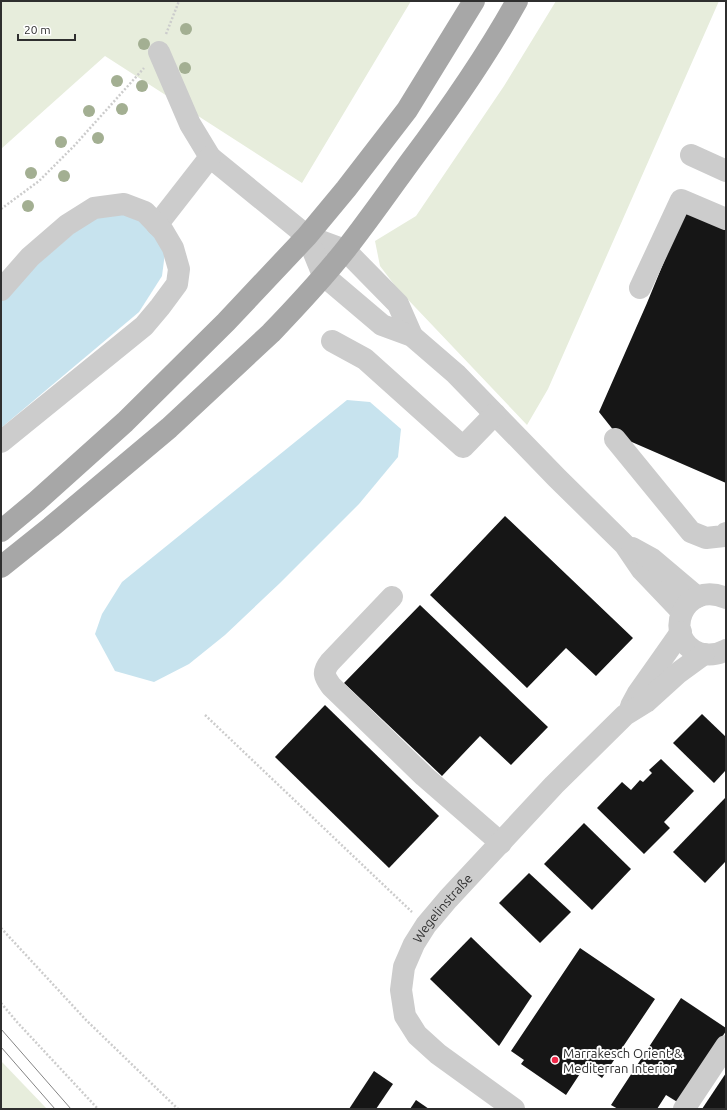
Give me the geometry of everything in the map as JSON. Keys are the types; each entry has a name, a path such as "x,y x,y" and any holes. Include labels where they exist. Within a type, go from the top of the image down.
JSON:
{"main road":[{"path":"1,531 37,501 125,422 226,322 307,236 346,189 407,110 474,1"},
{"path":"1,567 51,528 169,428 271,333 345,250 421,148 463,88 507,21 518,1"}],"street":[{"path":"160,52 190,124 210,157 307,236 345,250 398,304 412,336"},
{"path":"691,155 726,171"},
{"path":"157,225 210,157"},
{"path":"640,288 681,200 726,219"},
{"path":"1,290 30,257 67,225 94,208 124,204 145,212 163,231 173,248 179,269 177,284 144,326 1,442"},
{"path":"307,236 323,276 382,325 412,336 456,374 625,545 681,622 684,640 689,646 696,651 719,654"},
{"path":"332,341 365,359 463,447 495,414"},
{"path":"615,440 692,532 706,538 724,536 726,533"},
{"path":"625,545 716,595"},
{"name":"Wegelinstraße","path":"625,715 638,693 662,659 681,622 688,603 716,595"},
{"path":"392,597 330,662 325,669 325,677 331,686 424,776 501,842"},
{"name":"Wegelinstraße","path":"514,1109 438,1054 417,1035 405,1016 401,990 404,967 414,944 426,925 448,899 554,785 625,715 646,702 678,673 719,654"},
{"path":"684,1109 726,1046"}],"path":[{"path":"1,209 40,181 160,52 179,1"},
{"path":"205,715 426,925"},
{"path":"1,928 86,1020 178,1109"},
{"path":"1,1003 98,1109"}],"green space":[{"path":"1,1 411,1 302,183 105,56 1,149"},
{"path":"556,1 719,1 548,389 527,425 396,287 380,266 375,241 416,216 504,86"},
{"path":"1,1061 47,1109 1,1109"}],"water":[{"path":"122,212 146,223 165,253 162,276 139,312 1,428 1,301 19,280 96,214"},
{"path":"347,400 370,402 401,429 398,457 359,504 280,583 225,635 189,664 154,682 115,671 95,634 102,614 122,582"}],"building":[{"path":"686,208 726,225 726,483 618,436 599,412 647,303"},
{"path":"505,516 633,638 596,676 566,648 527,688 430,595"},
{"path":"420,605 548,727 511,765 480,736 442,776 344,683"},
{"path":"325,705 439,816 389,868 275,757"},
{"path":"702,714 726,737 726,770 714,783 673,743"},
{"path":"661,759 694,791 664,822 670,828 644,854 597,808 622,782 631,790 640,780 643,782 652,773 649,770"},
{"path":"726,797 726,861 705,883 673,852"},
{"path":"584,823 631,869 592,910 544,864"},
{"path":"529,873 571,912 540,943 499,903"},
{"path":"471,937 532,996 499,1046 430,979"},
{"path":"580,948 655,999 602,1078 585,1066 566,1095 521,1064 524,1060 511,1051"},
{"path":"681,998 726,1028 726,1031 679,1103 666,1095 657,1109 618,1109 611,1105"},
{"path":"374,1071 393,1084 376,1109 349,1109"},
{"path":"726,1073 726,1109 702,1109"},
{"path":"416,1100 429,1109 410,1109"}],"tram line":[{"path":"1,1029 71,1109"},
{"path":"1,1047 55,1109"}],"place":[{"name":"Marrakesch Orient & Mediterran Interior","path":"555,1060"}]}
